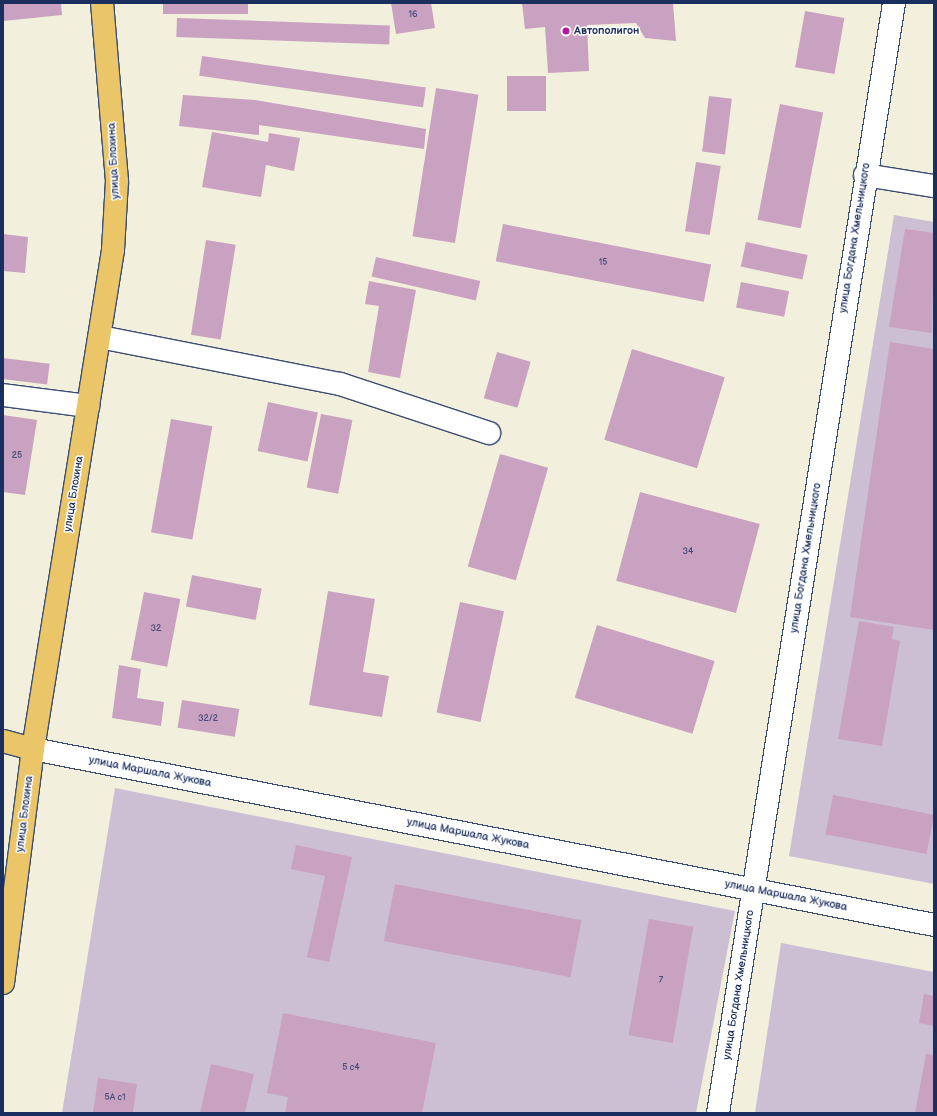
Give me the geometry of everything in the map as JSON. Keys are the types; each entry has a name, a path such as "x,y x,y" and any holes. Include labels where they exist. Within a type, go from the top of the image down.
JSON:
{"main road":[{"name":"улица Блохина","path":"3,983 12,931 33,749 113,250 117,181 102,3"},
{"name":"улица Маршала Жукова","path":"3,742 33,749"},
{"path":"3,903 12,931"}],"street":[{"name":"улица Богдана Хмельницкого","path":"718,1113 865,175 894,3"},
{"path":"865,175 934,186"},
{"path":"100,337 340,384 489,433"},
{"path":"3,395 88,406"},
{"name":"улица Маршала Жукова","path":"33,749 934,925"}],"shaded area":[{"path":"894,215 934,222 934,884 789,856"},
{"path":"115,788 735,911 696,1113 62,1113"},
{"path":"781,943 934,972 934,1113 755,1113"}],"building":[{"path":"3,3 61,3 62,15 3,21"},
{"path":"163,3 248,3 248,14 163,14"},
{"path":"391,3 431,3 435,28 396,34"},
{"name":"Автополигон","path":"522,3 673,3 676,41 645,38 636,23 587,25 589,71 548,73 545,27 525,29"},
{"path":"805,11 844,18 834,74 795,67"},
{"path":"177,18 390,25 389,44 176,37"},
{"path":"202,56 426,87 423,107 199,76"},
{"path":"507,76 546,76 546,111 507,111"},
{"path":"436,88 478,95 455,243 413,236"},
{"path":"183,95 255,100 426,129 424,149 259,125 259,135 179,126"},
{"path":"709,96 732,99 725,154 702,152"},
{"path":"780,104 823,112 801,228 757,220"},
{"path":"212,132 268,142 269,133 300,138 294,171 266,165 261,197 202,187"},
{"path":"696,162 721,166 710,235 685,231"},
{"path":"503,224 711,264 704,302 496,261"},
{"path":"905,229 934,233 932,333 889,327"},
{"path":"3,234 28,237 25,273 3,271"},
{"path":"206,240 236,245 221,340 191,335"},
{"path":"746,242 808,255 802,280 741,266"},
{"path":"376,257 480,281 476,301 372,276"},
{"path":"369,281 416,290 400,378 368,372 379,306 365,304"},
{"path":"741,282 789,291 784,317 736,308"},
{"path":"890,342 934,349 934,630 850,617"},
{"path":"632,349 725,377 697,468 604,440"},
{"path":"497,352 531,362 517,408 484,398"},
{"path":"3,358 50,364 47,385 3,379"},
{"path":"268,402 318,413 307,462 258,451"},
{"path":"321,414 352,420 338,494 307,488"},
{"path":"3,415 37,420 25,495 3,492"},
{"path":"171,419 212,426 192,540 151,532"},
{"path":"500,454 548,468 516,580 468,566"},
{"path":"640,492 760,524 736,613 616,581"},
{"path":"192,575 262,589 256,620 186,606"},
{"path":"328,591 375,599 363,672 389,676 382,717 309,705"},
{"path":"144,592 180,599 167,667 131,660"},
{"path":"460,602 504,611 481,722 437,713"},
{"path":"859,621 894,627 892,639 900,641 882,746 838,739"},
{"path":"597,625 715,661 692,734 575,698"},
{"path":"119,665 141,669 137,698 164,702 161,726 112,718"},
{"path":"182,700 239,709 235,737 178,728"},
{"path":"833,795 934,815 926,854 825,834"},
{"path":"296,845 352,857 329,962 307,957 325,876 291,869"},
{"path":"395,884 582,920 570,977 384,941"},
{"path":"649,919 693,927 673,1043 629,1035"},
{"path":"924,994 934,996 934,1026 919,1023"},
{"path":"283,1013 436,1043 422,1113 285,1113 288,1097 267,1093"},
{"path":"926,1054 934,1055 934,1113 915,1113"},
{"path":"211,1064 254,1074 245,1113 200,1113"},
{"path":"98,1078 137,1084 133,1113 93,1113"}],"place":[{"name":"Автополигон","path":"566,31"}]}
